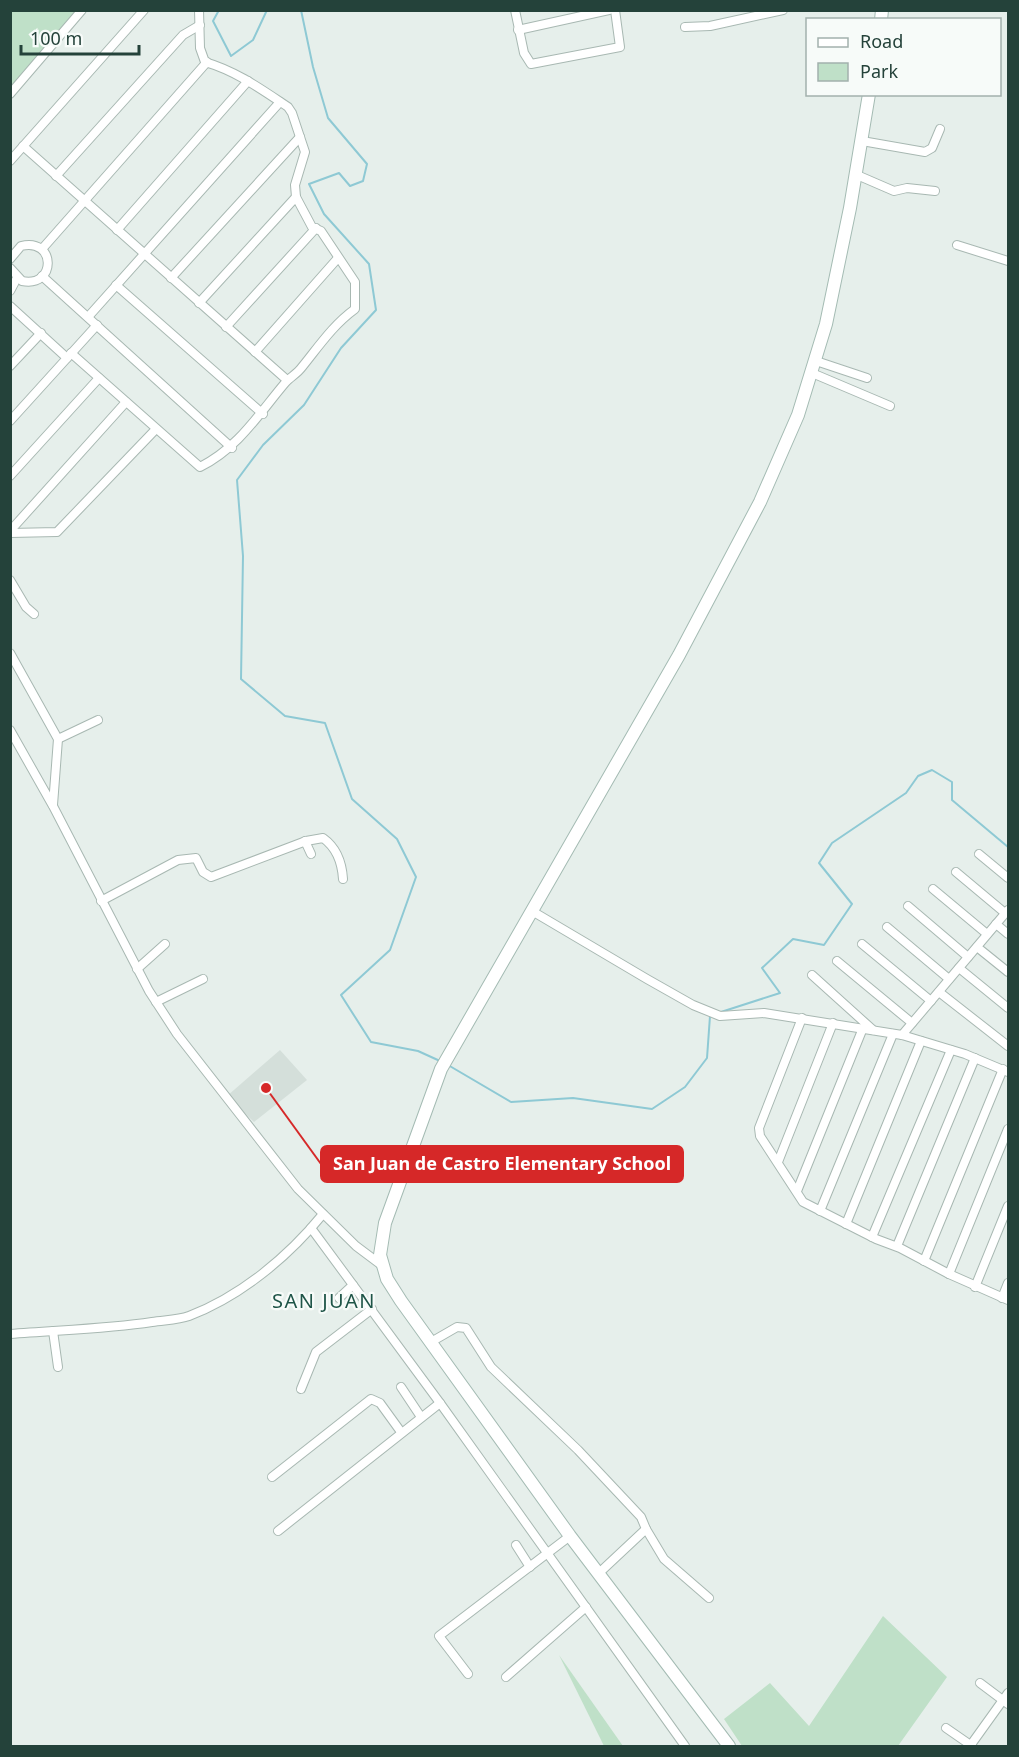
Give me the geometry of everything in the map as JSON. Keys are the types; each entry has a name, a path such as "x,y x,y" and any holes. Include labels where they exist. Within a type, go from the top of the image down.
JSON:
{"street":[{"path":"10,94 82,10"},
{"path":"10,161 144,10"},
{"path":"10,306 99,378 200,467 232,448 263,414 287,380 300,371 337,322 355,309 356,282 321,231 312,227 296,197 295,185 305,152 292,113 280,102 248,81 226,68 207,62 200,48 199,10"},
{"path":"515,10 518,30 529,63 618,48 621,45 615,10"},
{"path":"518,30 609,10"},
{"path":"685,27 710,26 783,10"},
{"path":"56,176 174,43 200,25"},
{"path":"42,249 207,62"},
{"path":"117,230 248,81"},
{"path":"727,1746 570,1536 431,1342 392,1286 380,1255 385,1223 448,1054 679,655 760,502 814,367 856,175 869,96"},
{"path":"88,317 280,102"},
{"path":"862,141 925,152 932,148 940,129"},
{"path":"171,278 300,137"},
{"path":"23,146 287,380"},
{"path":"856,175 894,191 907,188 935,191"},
{"path":"199,303 296,197"},
{"path":"226,327 316,228"},
{"path":"10,268 17,278 28,282 42,276 48,263 42,249 27,244 12,254"},
{"path":"957,245 1008,261"},
{"path":"255,352 338,258"},
{"path":"42,276 232,448"},
{"path":"10,291 17,278"},
{"path":"116,285 263,414"},
{"path":"10,421 97,325"},
{"path":"10,366 41,333"},
{"path":"814,367 867,378"},
{"path":"814,367 890,406"},
{"path":"10,476 99,378"},
{"path":"10,532 126,402"},
{"path":"10,532 57,532 156,429"},
{"path":"10,580 26,607 34,614"},
{"path":"10,653 58,739 53,806"},
{"path":"58,739 98,720"},
{"path":"10,730 53,806 137,969 177,1034 272,1158 323,1214 384,1268"},
{"path":"101,901 178,860 196,858 203,872 211,877 305,841 323,838 342,866 343,879"},
{"path":"305,841 311,854"},
{"path":"979,854 1008,878"},
{"path":"820,1211 897,1034 912,1023 1007,911 956,872"},
{"path":"933,889 987,934"},
{"path":"908,906 968,957"},
{"path":"532,911 693,1005 720,1016 764,1013 897,1034 975,1058 1006,1071 924,1261"},
{"path":"996,924 1008,934"},
{"path":"886,927 949,979"},
{"path":"137,969 165,944"},
{"path":"862,944 931,1001"},
{"path":"976,947 1008,972"},
{"path":"837,961 912,1023"},
{"path":"958,969 1008,1008"},
{"path":"812,975 873,1030"},
{"path":"156,1002 204,980"},
{"path":"939,992 1008,1046"},
{"path":"802,1018 760,1121 760,1136 803,1202 872,1237 897,1246 975,1287 1005,1299 1008,1283"},
{"path":"777,1161 833,1023"},
{"path":"797,1191 863,1028"},
{"path":"846,1224 921,1041"},
{"path":"872,1237 951,1050"},
{"path":"897,1246 975,1058"},
{"path":"949,1274 1008,1129"},
{"path":"975,1287 1008,1206"},
{"path":"10,1334 129,1326 187,1316 240,1289 263,1273 289,1252 323,1214"},
{"path":"311,1228 440,1403 685,1746"},
{"path":"339,1298 353,1285"},
{"path":"301,1389 316,1352 372,1309"},
{"path":"431,1342 457,1326 466,1328 491,1367 578,1450 641,1517 664,1559 710,1598"},
{"path":"53,1331 58,1367"},
{"path":"401,1388 421,1417"},
{"path":"272,1477 371,1399 380,1403 401,1432"},
{"path":"278,1531 440,1403"},
{"path":"598,1573 646,1529"},
{"path":"468,1674 439,1636 570,1536"},
{"path":"516,1545 530,1567"},
{"path":"506,1677 586,1607"},
{"path":"946,1728 971,1746 1007,1699 980,1683"}],"shaded area":[{"path":"280,1050 307,1080 254,1122 227,1096"}],"green space":[{"path":"11,11 85,11 11,91"},
{"path":"883,1616 947,1677 898,1746 742,1746 724,1719 770,1683 809,1726"},
{"path":"559,1655 623,1746 604,1746"}],"waterway":[{"path":"219,10 213,21 231,56 253,40 267,10"},
{"path":"301,10 313,67 328,118 367,164 363,181 350,186 339,173 309,184 324,214 369,264 376,310 341,348 304,405 263,445 237,480 243,556 241,679 285,716 325,723 352,799 397,839 416,877 390,950 341,995 371,1042 418,1051 440,1061"},
{"path":"721,1012 780,993 762,968 793,939 824,945 852,904 819,863 832,843 906,793 918,776 932,770 952,782 952,800 1008,847"},
{"path":"448,1065 511,1102 573,1098 652,1109 685,1087 707,1058 710,1016"}],"place":[{"name":"San Juan de Castro Elementary School","path":"266,1088"}],"district":[{"name":"SAN JUAN","path":"324,1301"}]}
